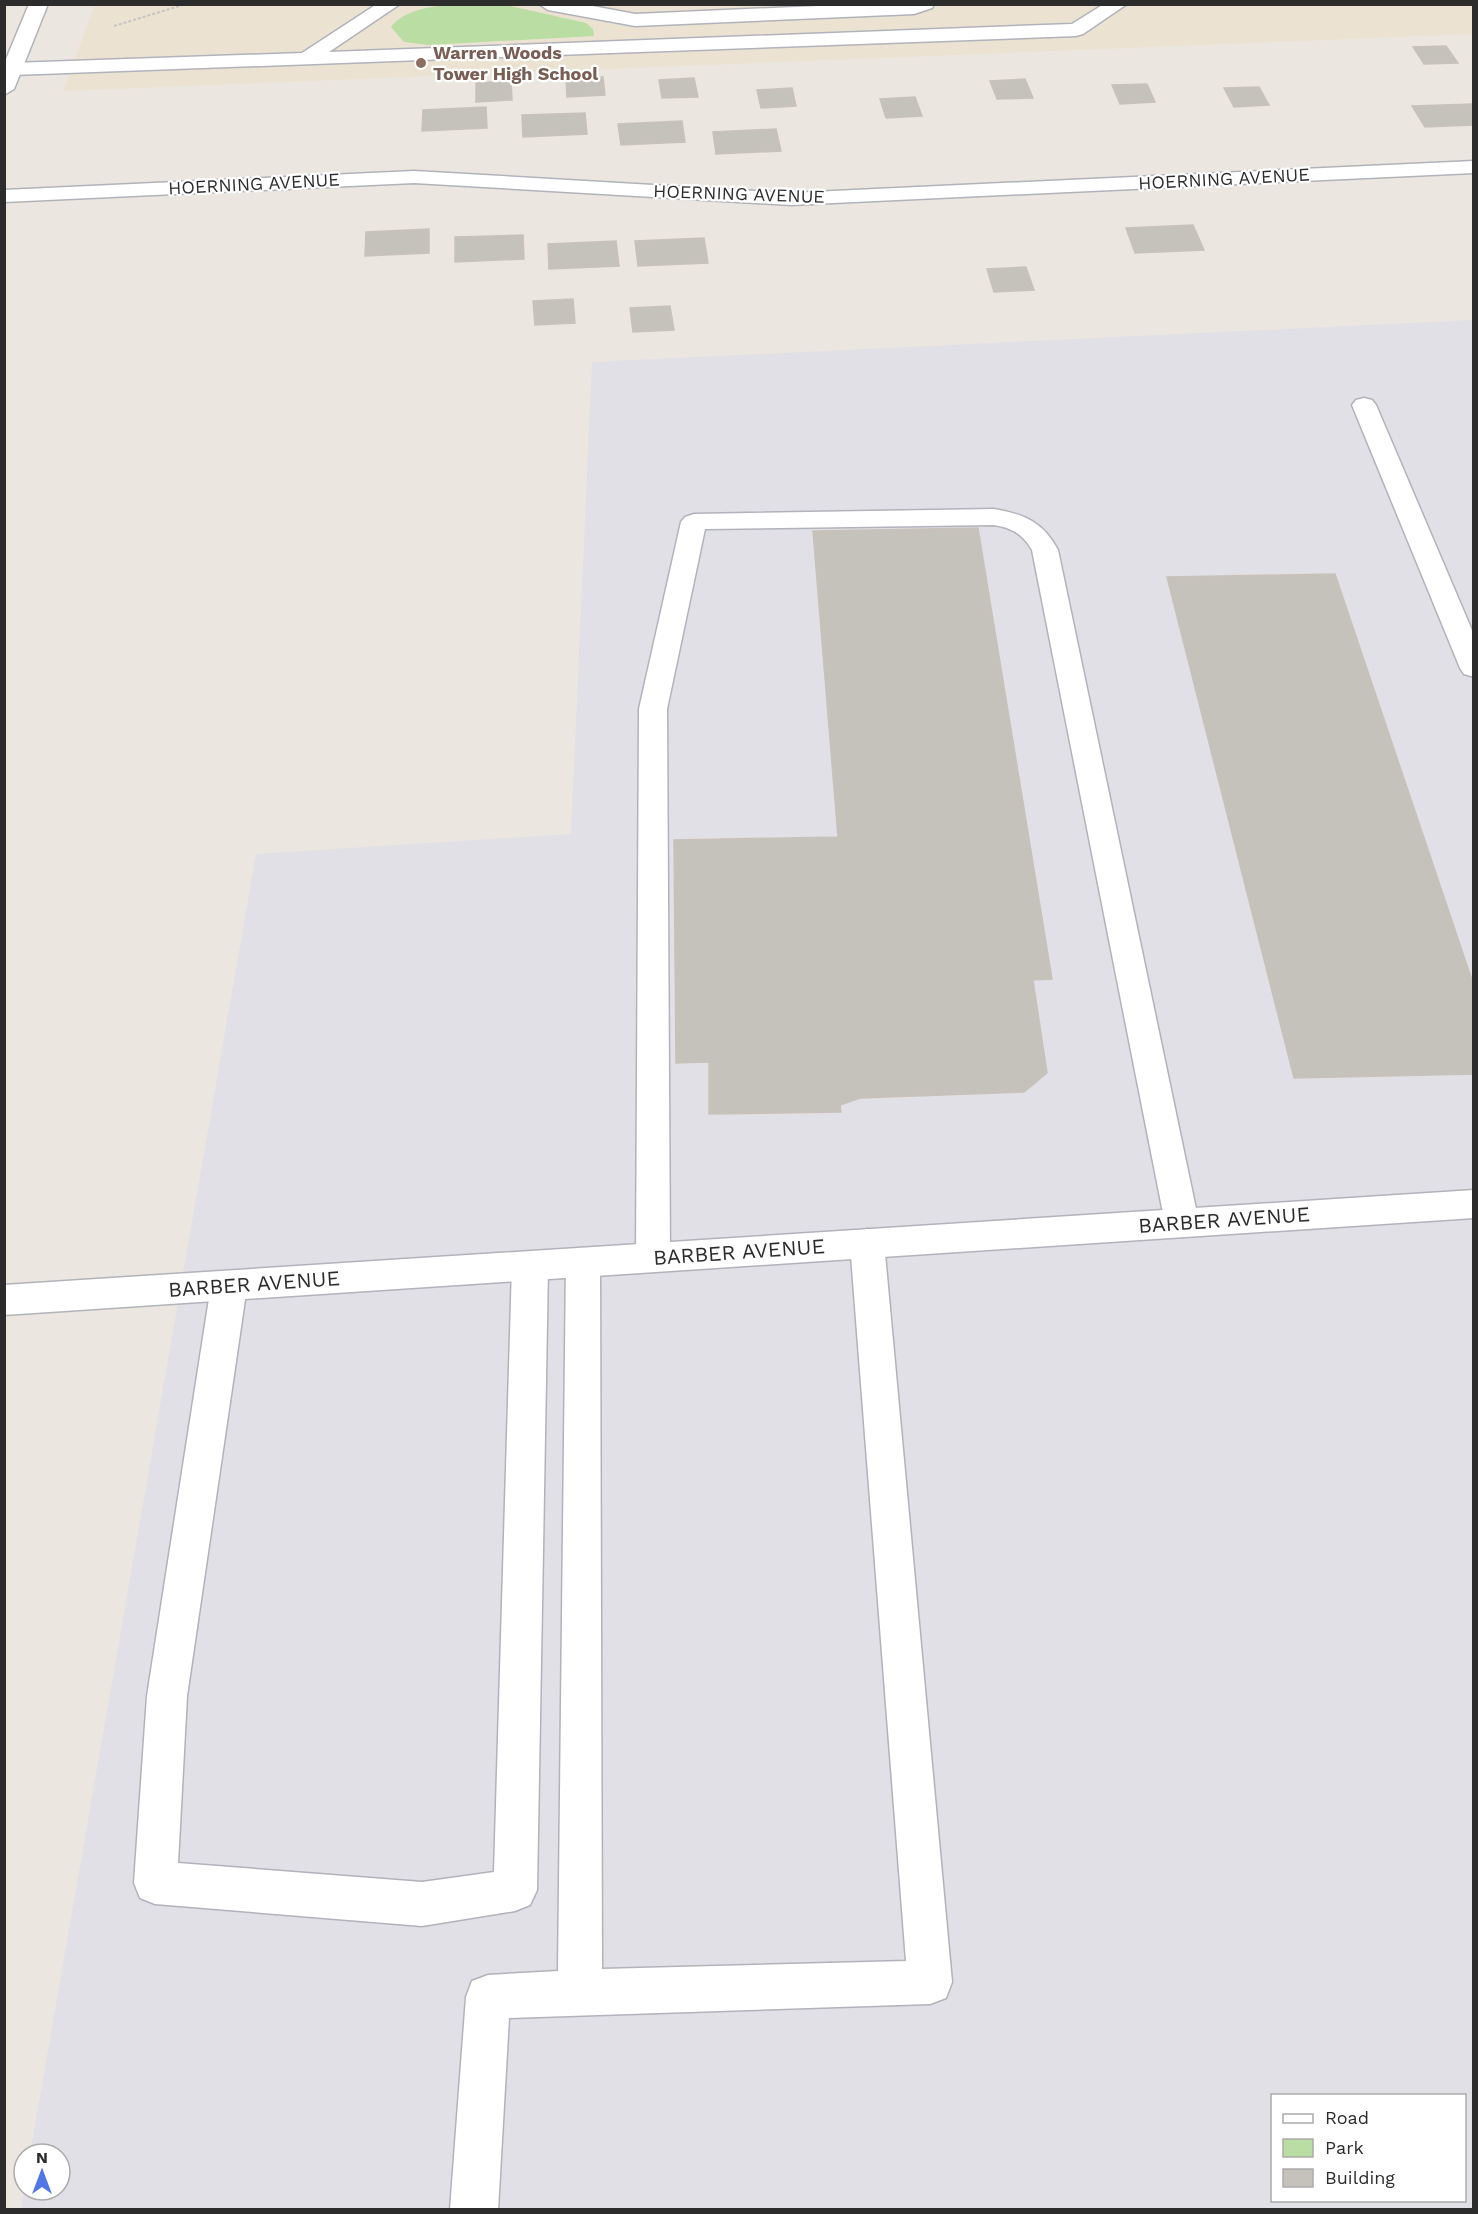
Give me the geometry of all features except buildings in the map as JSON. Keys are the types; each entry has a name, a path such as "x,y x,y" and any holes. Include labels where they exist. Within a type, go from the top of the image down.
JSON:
{"street":[{"path":"4,89 39,4"},
{"path":"307,57 391,4"},
{"path":"548,4 635,20 914,8 925,4"},
{"path":"13,69 1076,30 1118,4"},
{"name":"HOERNING AVENUE","path":"4,196 414,177 792,199 1473,167"},
{"path":"1364,405 1473,668"},
{"path":"653,1258 652,709 694,522 994,517 1020,521 1039,538 1045,550 1182,1223"},
{"name":"BARBER AVENUE","path":"4,1300 1473,1204"},
{"path":"474,2210 488,1997 580,1992 930,1982 867,1243"},
{"path":"580,1992 583,1262"},
{"path":"229,1286 166,1696 155,1883 422,1904 515,1890 530,1266"}],"path":[{"path":"109,27 186,4"}],"shaded area":[{"name":"Warren Woods Tower High School","path":"95,5 1473,5 1473,34 63,91"},
{"path":"1473,320 1473,2209 21,2210 22,2202 72,2202 72,2142 32,2142 256,854 571,834 592,362"}],"green space":[{"path":"460,4 506,5 586,23 593,29 594,36 428,45 404,42 391,27 400,18 427,8"}],"place":[{"name":"Warren Woods Tower High School","path":"421,63"}]}
